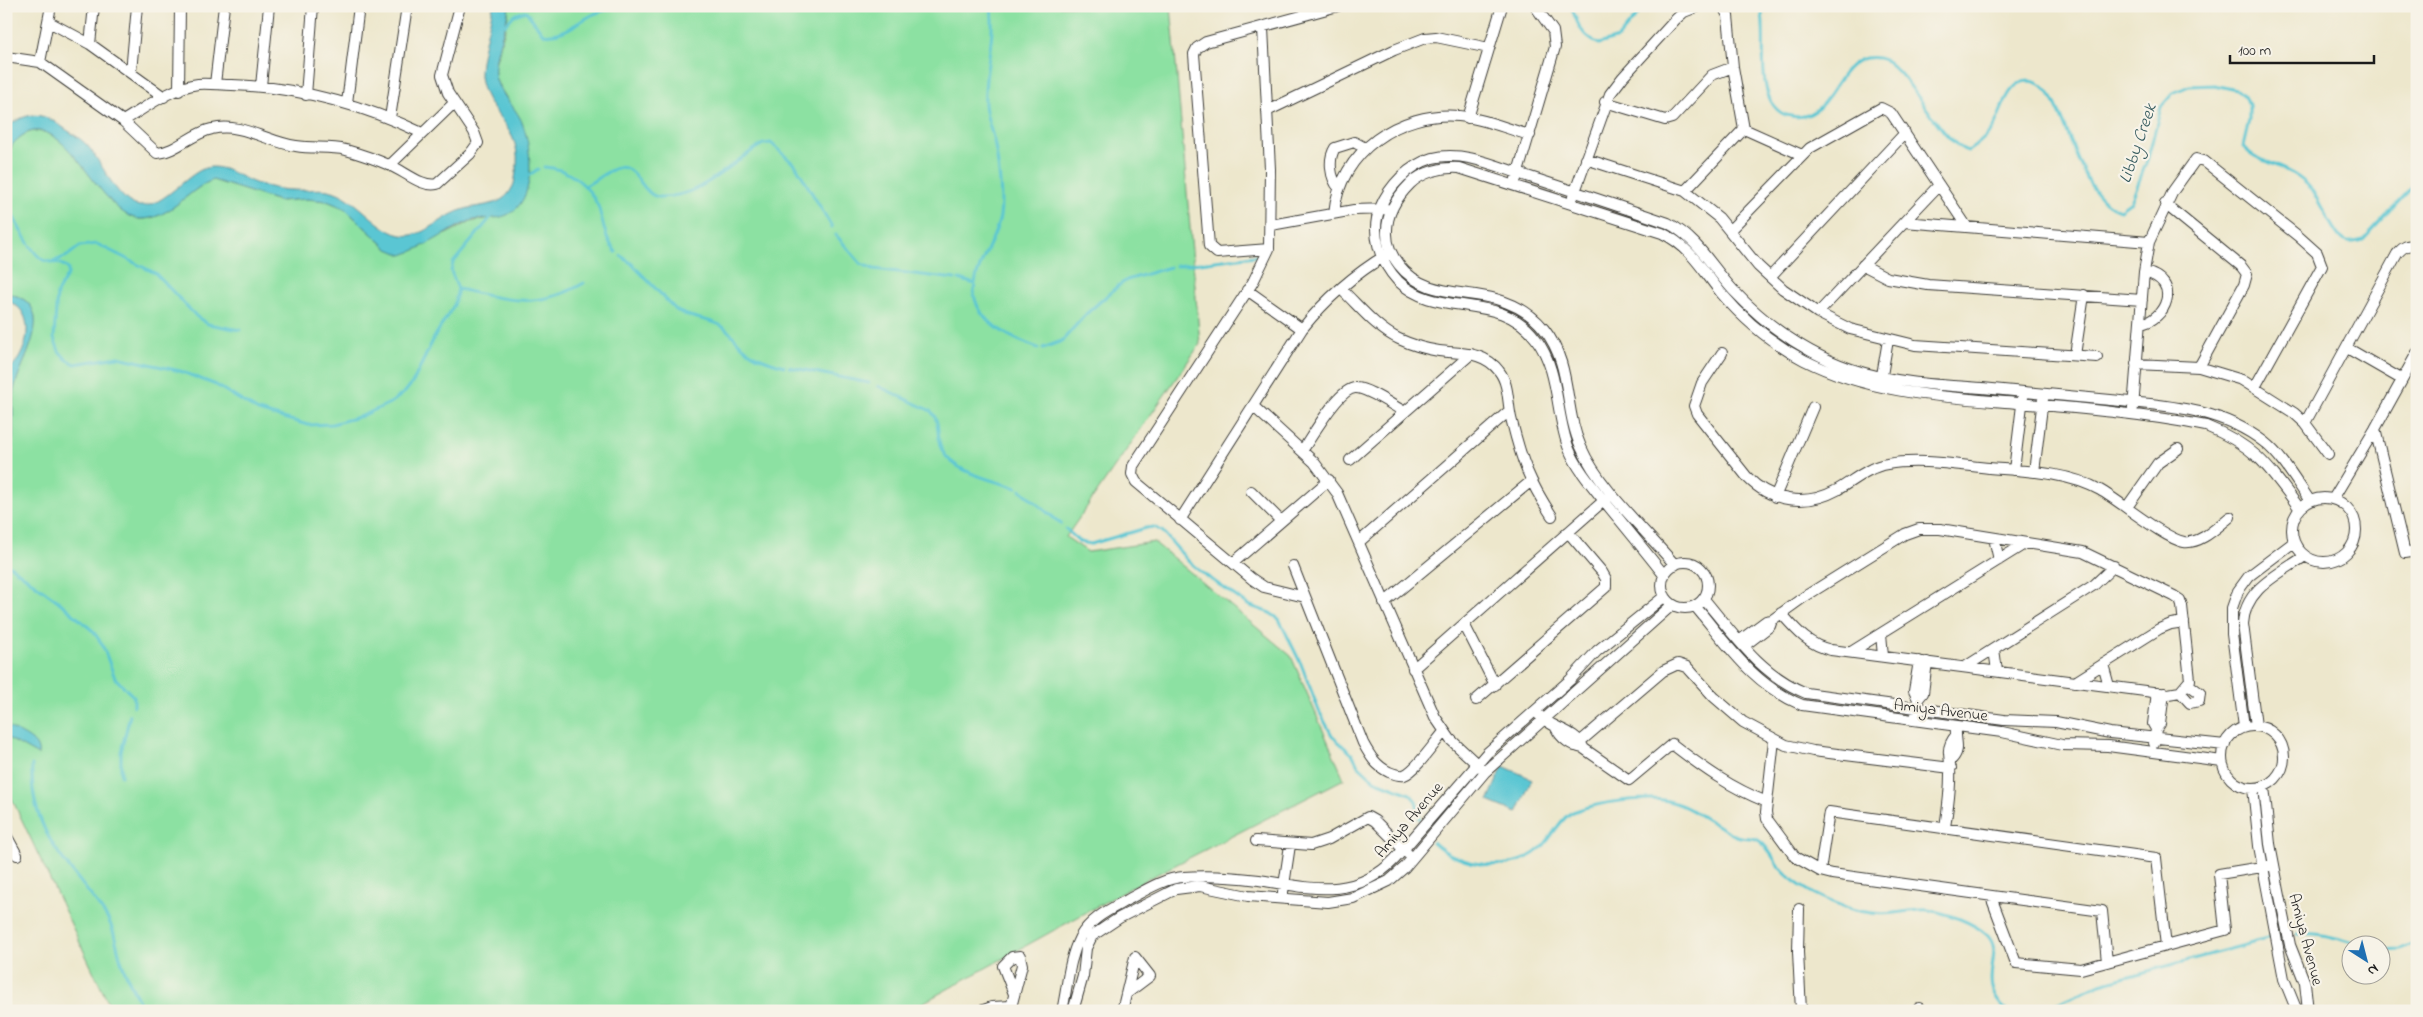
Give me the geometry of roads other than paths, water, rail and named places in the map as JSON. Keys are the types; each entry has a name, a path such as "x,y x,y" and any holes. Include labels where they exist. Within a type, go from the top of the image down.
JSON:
{"street":[{"path":"40,62 51,6"},
{"path":"90,44 94,6"},
{"path":"131,72 137,6"},
{"path":"179,90 180,6"},
{"path":"216,84 224,6"},
{"path":"261,86 269,6"},
{"path":"306,95 313,6"},
{"path":"347,103 359,6"},
{"path":"390,118 408,6"},
{"path":"6,57 40,62 122,120 157,153 170,150 198,133 214,128 245,129 296,146 342,150 390,165 425,183 433,185 442,181 470,154 478,143 477,137 444,85 442,75 460,6"},
{"path":"1269,249 1217,253 1209,246 1194,61 1197,48 1206,42 1264,28 1338,6"},
{"path":"1468,118 1502,6"},
{"path":"1515,184 1555,48 1552,31 1535,6"},
{"path":"1571,203 1605,102 1623,77 1676,19 1684,12 1699,6"},
{"path":"1723,6 1728,16 1733,66 1744,128"},
{"path":"49,22 90,44 164,97"},
{"path":"1264,28 1271,225 1269,249 1247,290 1132,470 1136,482 1264,587 1306,597"},
{"path":"1268,111 1394,50 1426,38 1436,36 1489,48"},
{"path":"1605,102 1665,120 1672,118 1712,75 1733,66"},
{"path":"122,120 164,97 198,84 261,86 347,103 390,118 422,134"},
{"path":"390,165 454,103"},
{"path":"1730,230 1802,154 1827,136 1881,108 1891,113 1967,228"},
{"path":"1334,213 1339,188 1365,148 1388,132 1415,119 1440,117 1468,118 1530,135"},
{"path":"1744,128 1802,154"},
{"path":"1685,191 1744,128"},
{"path":"1770,277 1905,133"},
{"path":"1339,188 1333,178 1332,156 1335,148 1340,144 1354,142 1365,148"},
{"path":"1386,209 1398,180 1411,170 1433,158 1469,158 1575,191 1668,223 1681,230 1699,246 1738,295 1763,320 1782,334 1832,361 1852,369 1917,383 2133,403 2209,413 2240,427 2265,443 2310,501"},
{"path":"1586,159 1685,191 1709,208 1770,277 1796,300 1850,329 1888,340 1915,345 2097,357"},
{"path":"2132,416 2144,272 2149,242 2165,204 2185,171 2192,162 2199,159 2298,236 2320,259 2322,266 2255,387"},
{"path":"1664,575 1587,480 1570,450 1550,366 1544,351 1527,328 1507,314 1494,309 1420,295 1399,281 1387,255 1377,241 1377,219 1413,181 1424,175 1448,168 1469,170 1672,238 1689,250 1736,308 1755,328 1774,343 1828,371 1880,387 1914,394 2042,405 2206,426 2256,453 2300,509"},
{"path":"1818,313 1939,185"},
{"path":"2165,204 2241,266 2247,274 2244,285 2199,367"},
{"path":"1271,225 1334,213 1386,209"},
{"path":"1904,222 2149,242"},
{"path":"2305,423 2348,348 2397,254 2404,246 2417,247"},
{"path":"1180,520 1302,329 1321,307 1387,255"},
{"path":"1387,255 1419,282 1438,290 1508,303 1522,310 1543,328 1562,362 1580,446 1612,493 1675,565"},
{"path":"1863,265 1888,278 1957,288 2142,300"},
{"path":"2140,324 2147,323 2156,317 2168,292 2160,277 2144,272"},
{"path":"1247,290 1302,329"},
{"path":"1342,290 1382,328 1397,338 1438,351 1480,356 1498,370 1505,380 1509,411 1530,482 1552,516"},
{"path":"2076,355 2084,295"},
{"path":"1880,387 1888,340"},
{"path":"2348,348 2401,380"},
{"path":"1722,353 1702,383 1694,406 1697,414 1747,477 1756,487 1775,497 1796,501 1823,496 1870,469 1887,464 1955,465 2034,472 2090,485 2168,535 2184,542 2198,540 2230,517"},
{"path":"2333,499 2417,353"},
{"path":"1350,460 1471,354"},
{"path":"2136,364 2199,367 2242,380 2284,405 2305,423 2328,454"},
{"path":"1302,451 1338,398 1349,386 1360,388 1405,412"},
{"path":"2014,470 2024,392"},
{"path":"2034,472 2043,394"},
{"path":"1253,406 1302,451 1329,480 1337,493 1435,717 1444,732 1485,772"},
{"path":"1775,497 1813,407"},
{"path":"1358,542 1509,411"},
{"path":"2375,429 2405,553 2417,551"},
{"path":"2127,507 2158,463 2178,449"},
{"path":"1233,563 1329,480"},
{"path":"1384,603 1530,482"},
{"path":"1251,491 1281,521"},
{"path":"1413,669 1612,493"},
{"path":"2325,498 2333,499 2348,508 2353,515 2356,523 2355,540 2346,555 2330,562 2312,561 2305,556 2294,542 2292,524 2300,509 2310,501 2325,498"},
{"path":"1742,644 1770,626 1772,620 1781,614 1912,531 1940,529 2074,550 2092,555 2178,598 2181,603 2184,622 2190,676 2188,684 2180,692 2161,693 1851,652 1813,644 1781,614"},
{"path":"1476,700 1610,583 1568,532"},
{"path":"1994,538 2000,560"},
{"path":"2244,727 2231,616 2238,591 2257,569 2294,542"},
{"path":"1851,652 2026,543"},
{"path":"2256,726 2243,616 2253,594 2305,556"},
{"path":"2267,561 2277,575"},
{"path":"1690,563 1703,571 1708,585 1704,599 1695,606 1683,608 1672,605 1664,596 1662,586 1664,575 1675,565 1690,563"},
{"path":"1293,566 1363,744 1373,761 1388,772 1404,775 1413,769 1444,732"},
{"path":"1965,667 2094,586 2114,566"},
{"path":"2257,569 2267,582"},
{"name":"Amiya Avenue","path":"1201,882 1245,878 1322,890 1350,886 1382,871 1403,850 1476,764 1570,680 1597,651 1664,596"},
{"name":"Amiya Avenue","path":"1704,599 1742,644 1774,676 1806,693 1917,704 1959,714 2012,721 2051,721 2099,732 2155,734 2178,740 2224,745"},
{"name":"Amiya Avenue","path":"1068,1008 1068,969 1088,933 1103,914 1162,882 1182,876 1243,896 1317,902 1353,898 1389,882 1413,859 1485,772 1542,719 1672,605"},
{"name":"Amiya Avenue","path":"1695,606 1748,669 1776,693 1802,705 1915,721 1956,731 2002,732 2062,745 2108,746 2222,761"},
{"path":"2076,682 2159,629 2171,624 2184,622"},
{"path":"1464,624 1495,685"},
{"path":"1880,634 1883,656"},
{"path":"1994,649 1997,671"},
{"path":"1579,745 1663,670 1678,660 1687,667 1722,705 1743,722 1774,740 1813,751 1951,763"},
{"path":"1915,721 1917,704 1914,691 1923,662"},
{"path":"2103,664 2109,686"},
{"path":"2180,692 2190,703 2198,701 2200,693 2188,684"},
{"path":"2153,752 2155,734 2153,724 2161,693"},
{"path":"1535,710 1542,719 1556,728 1563,729 1579,745 1629,780 1672,744 1720,780 1742,792 1767,802"},
{"path":"1945,827 1951,783 1951,763 1958,742 1956,731 1959,714"},
{"path":"2256,726 2270,731 2280,742 2283,748 2283,763 2281,771 2271,782 2264,786 2253,788 2246,787 2233,780 2224,768 2222,761 2224,745 2232,734 2244,727 2256,726"},
{"path":"1774,740 1767,802 1767,819 1789,851 1798,859 1820,871 1837,875 2102,911 2107,962"},
{"path":"2176,755 2178,740"},
{"path":"2200,758 2202,742"},
{"name":"Amiya Avenue","path":"2264,786 2274,864 2290,945 2305,982 2308,1011"},
{"name":"Amiya Avenue","path":"2253,788 2262,866 2286,988 2297,1011"},
{"path":"1820,871 1829,812 2156,858 2166,946"},
{"path":"1256,841 1290,845 1311,845 1319,843 1368,817 1375,821 1413,859"},
{"path":"6,835 17,854"},
{"path":"1282,898 1290,845"},
{"path":"1991,896 2016,963 2075,969 2225,930 2219,874 2274,864"},
{"path":"1799,909 1798,952 1802,1011"},
{"name":"Amiya Avenue","path":"1068,1008 1083,976 1088,933"},
{"path":"981,1011 992,1007 1011,1008 1014,994"},
{"path":"1122,1011 1126,994"}],"water":[{"path":"493,6 509,6 495,63 495,72 498,86 521,119 526,135 530,161 528,187 517,208 507,215 470,221 420,248 402,255 388,249 344,208 327,201 307,199 279,201 213,180 195,190 161,215 140,219 123,213 59,140 42,131 25,134 6,153 7,127 27,116 40,116 53,121 86,144 121,194 135,205 144,206 153,203 189,177 212,167 232,172 252,182 271,187 289,190 328,190 350,200 380,225 391,231 401,235 419,233 458,211 492,204 503,199 514,185 517,156 515,143 483,90 480,76"},
{"path":"6,180 12,195 6,210"},
{"path":"6,293 23,299 32,309 35,321 34,334 14,390 12,448 6,466 6,377 23,350 27,325 21,310 6,301"},
{"path":"6,725 32,741 38,749 38,755 6,737"},
{"path":"1503,766 1532,779 1517,813 1488,801"}],"waterway":[{"path":"505,25 514,15 526,11 543,34 557,33 594,14 620,6"},
{"path":"991,6 992,31 985,104 997,158 1001,208 998,226 979,268 974,289 975,299 979,308 992,324 1019,341 1038,348"},
{"name":"Libby Creek","path":"1571,6 1584,33 1599,44 1618,38 1645,6"},
{"name":"Libby Creek","path":"1761,6 1766,87 1771,102 1781,113 1801,117 1813,113 1822,105 1845,72 1855,63 1874,57 1885,60 1896,69 1948,137 1958,146 1968,151 1993,128 2011,91 2022,82 2029,81 2042,86 2053,99 2079,163 2090,184 2103,200 2120,210 2131,202 2148,158 2161,107 2173,93 2189,86 2214,85 2237,90 2245,96 2249,105 2249,120 2243,146 2256,157 2284,169 2303,181 2311,189 2336,233 2346,242 2363,240 2417,182"},
{"path":"585,186 610,171 622,167 633,173 647,191 653,195 659,197 674,196 702,186 763,144 771,143 796,166 832,227"},
{"path":"544,167 561,170 569,174 589,191 598,206 607,236 616,252"},
{"path":"528,176 538,169"},
{"path":"8,202 13,216 38,256 43,260 65,266 68,269 68,274 57,293 54,338 59,351 66,359 75,364 118,357 180,371 216,385 258,411 308,425 332,424 362,416 392,402 405,392 413,382 435,336 454,305 458,289 451,271 453,263 492,216"},
{"path":"836,235 861,264 874,269 955,279"},
{"path":"53,262 67,256 80,246 97,244 155,273 197,317 208,324 240,330"},
{"path":"621,256 631,263 676,310 686,315 720,325 752,354 784,366"},
{"path":"1176,266 1255,256"},
{"path":"1043,348 1062,341 1086,314 1127,280 1170,267"},
{"path":"959,279 975,284"},
{"path":"458,289 508,299 537,300 552,297 584,283"},
{"path":"789,367 869,383"},
{"path":"878,386 931,411 936,420 941,448 946,457 954,464 963,470 1017,488"},
{"path":"1021,490 1061,524"},
{"path":"1066,529 1080,542 1091,544 1154,527 1162,531 1189,562 1201,572 1248,605 1270,613 1279,619 1301,664 1319,711 1333,737 1353,755 1358,765 1374,780 1410,794 1416,801 1420,819"},
{"path":"6,563 58,601 93,631 102,644 115,678 134,697 134,706"},
{"path":"121,776 121,752 130,715"},
{"path":"32,765 33,790 38,812 46,831 56,849 108,919 125,971 144,1011"},
{"path":"1433,842 1457,858 1471,862 1486,864 1516,862 1541,848 1564,818 1573,812 1591,806 1622,801 1651,799 1679,804 1735,835 1758,840 1764,844 1779,867 1792,880 1833,903 1855,910 1888,914 1928,910 1943,913 1975,926 1987,935 1992,943 1994,951 1991,979 1992,989 1997,1000 2007,1011"},
{"path":"2297,934 2320,935 2340,939"},
{"path":"2040,1011 2100,984 2271,938"},
{"path":"2390,950 2401,949 2417,941"}]}
